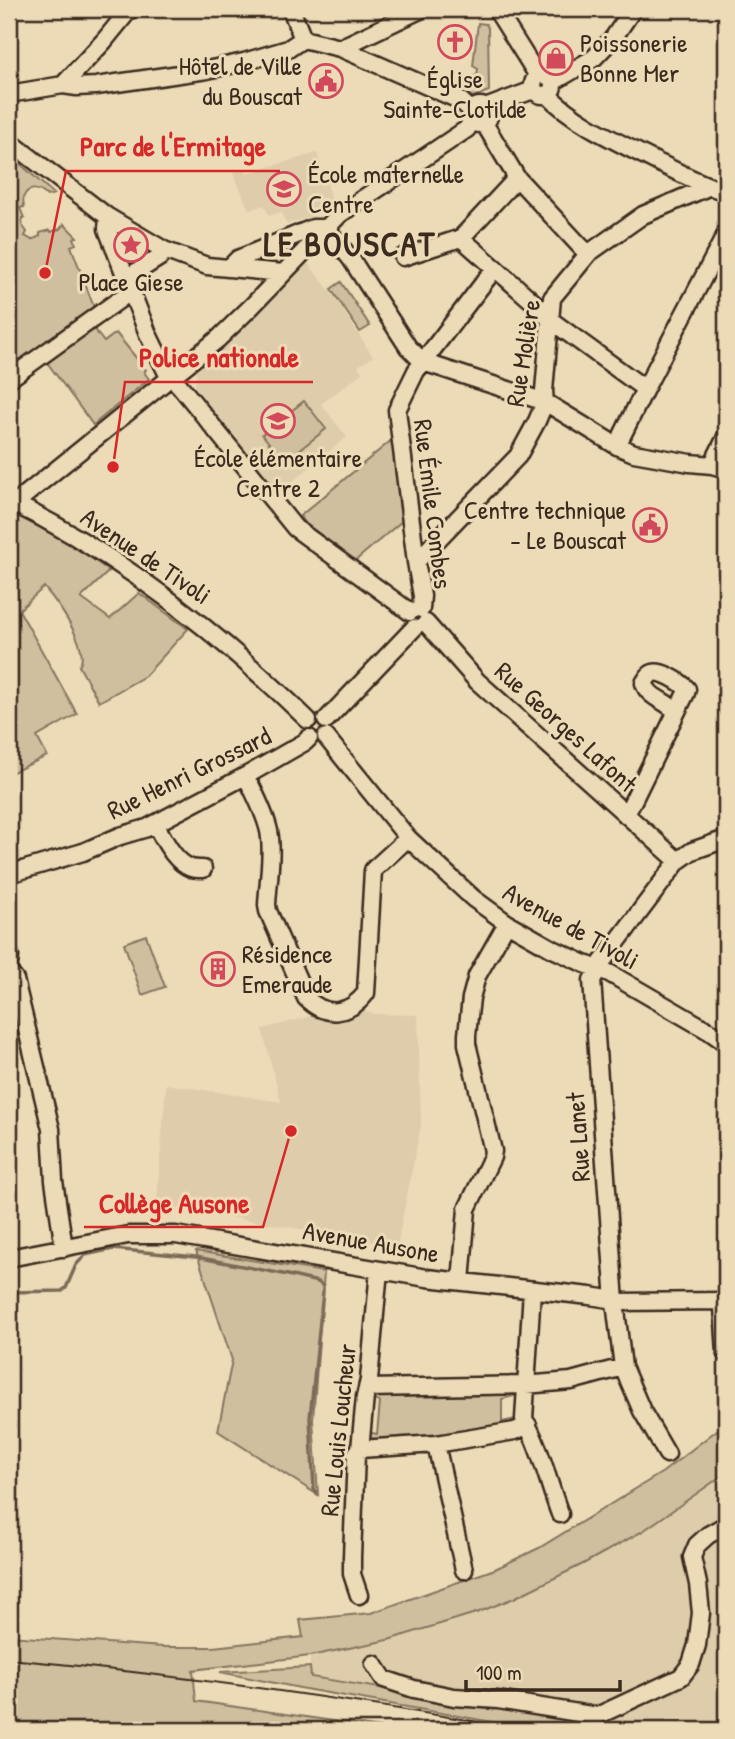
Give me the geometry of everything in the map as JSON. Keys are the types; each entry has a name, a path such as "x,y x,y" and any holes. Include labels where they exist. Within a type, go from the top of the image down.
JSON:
{"street":[{"path":"64,85 130,9"},
{"path":"291,9 303,39"},
{"path":"340,48 422,9"},
{"path":"496,9 558,106 599,132 708,187 726,192"},
{"path":"11,503 218,339 340,214 467,129 478,115 543,86 594,58 614,37 633,9"},
{"path":"9,94 64,85 96,86 207,70 288,49 303,39 340,48 461,101 478,115 517,177 589,253"},
{"path":"9,141 108,217 164,250 207,265 284,273"},
{"path":"403,257 461,238 517,177"},
{"name":"Rue Molière","path":"416,562 518,456 537,421 545,402 552,298 589,253 643,215 708,187"},
{"name":"Rue Georges Lafont","path":"108,217 107,229 128,286 166,371 295,528 418,618 477,681 678,862"},
{"path":"229,268 238,259 313,228 326,228"},
{"path":"326,228 351,259 408,347 423,362 545,402 617,446 634,453 719,467 726,437"},
{"path":"617,446 726,234"},
{"path":"461,238 549,319 645,389"},
{"path":"9,379 128,286 160,257 164,250"},
{"name":"Rue Émile Combes","path":"418,618 422,596 397,410 416,371 495,268"},
{"name":"Avenue de Tivoli","path":"11,503 55,524 88,544 193,617 231,648 308,720"},
{"path":"326,720 418,618"},
{"path":"626,815 676,712"},
{"path":"319,716 326,720 329,727 326,737 316,741 309,738 305,731 308,720 319,716"},
{"name":"Avenue de Tivoli","path":"326,737 408,838 474,899 507,923 551,948 608,973 726,1043"},
{"name":"Rue Henri Grossard","path":"9,874 83,852 147,828 246,776 309,738"},
{"path":"246,776 269,829 268,911 306,998 326,1012 348,1009 366,993 373,870 408,838"},
{"path":"155,824 180,860 191,868 203,869"},
{"path":"598,969 678,862 692,851 726,839"},
{"path":"461,1282 467,1209 492,1157 467,1044 471,998 477,975 507,923"},
{"path":"9,952 9,963"},
{"name":"Rue Lanet","path":"598,969 592,981 615,1302 623,1367 642,1411 667,1454"},
{"path":"9,972 15,979 51,1129 54,1181 64,1248"},
{"name":"Avenue Ausone","path":"9,1258 128,1235 176,1235 427,1278 609,1298 615,1302 723,1301"},
{"name":"Rue Louis Loucheur","path":"359,1595 352,1573 356,1454 360,1449 379,1270"},
{"path":"532,1290 524,1419 532,1432 560,1514"},
{"path":"723,1301 726,1353"},
{"path":"367,1388 525,1385 571,1381 623,1367"},
{"path":"360,1449 436,1444 528,1425"},
{"path":"436,1444 464,1570"},
{"path":"374,1664 384,1679 414,1689 597,1716 681,1677 691,1664 697,1645 701,1613 692,1557 698,1545 708,1535 726,1525"}],"shaded area":[{"path":"478,23 486,24 488,28 489,91 473,97 435,79 470,83 472,77 477,75 478,69 473,66"},
{"name":"École maternelle Centre","path":"317,153 335,208 287,225 281,212 269,216 264,205 249,210 233,172 245,168 247,173"},
{"path":"9,154 54,194 47,196 33,189 26,192 24,207 20,208 24,218 22,225 27,232 25,236 32,240 40,236 40,233 60,229 64,224 77,237 74,238 76,244 71,246 95,310 9,370"},
{"path":"308,263 334,296 373,357 358,366 362,373 321,404 347,437 280,492 195,387 196,371"},
{"path":"341,282 370,326 360,332 331,289"},
{"path":"93,328 104,342 116,333 146,370 144,372 149,379 93,425 46,361"},
{"path":"304,401 326,429 284,462 262,434"},
{"path":"393,439 403,520 355,561 305,523 300,516"},
{"path":"9,502 88,544 83,552 109,571 81,598 110,619 139,593 188,629 145,676 99,702 79,666 82,659 77,638 64,614 44,587 19,610 77,714 37,737 47,756 9,774"},
{"path":"146,935 165,987 142,995 124,943"},
{"path":"359,1009 375,1014 418,1015 421,1125 397,1246 179,1208 156,1212 166,1084 281,1102 262,1029 319,1014"},
{"path":"196,1251 324,1272 313,1420 318,1495 218,1431 232,1360"},
{"path":"514,1390 518,1395 502,1399 502,1422 516,1419 508,1428 375,1444 366,1438 367,1432 377,1434 380,1402 371,1399 377,1394"},
{"path":"726,1423 726,1473 643,1531 514,1598 479,1612 388,1640 310,1656 193,1670 196,1701 395,1730 9,1730 9,1636 163,1647 213,1647 303,1637 300,1620 371,1613 495,1569 539,1548 663,1472"},
{"path":"726,1473 726,1730 639,1730 310,1677 310,1656 416,1633 514,1598 643,1531"},
{"path":"310,1667 311,1677 639,1730 538,1730 220,1672"}],"waterway":[{"path":"9,1292 62,1291 76,1265 85,1255 113,1249 196,1257 318,1282 323,1286 323,1292 310,1418 316,1492"}],"tram line":[{"path":"9,1659 267,1689 524,1730"}],"place":[{"name":"Église Sainte-Clotilde","path":"455,42"},
{"name":"Poissonerie Bonne Mer","path":"556,58"},
{"name":"Hôtel de Ville du Bouscat","path":"326,81"},
{"name":"École maternelle Centre","path":"284,189"},
{"name":"Place Giese","path":"131,245"},
{"name":"Parc de l'Ermitage","path":"45,273"},
{"name":"École élémentaire Centre 2","path":"278,421"},
{"name":"Police nationale","path":"113,467"},
{"name":"Centre technique - Le Bouscat","path":"650,525"},
{"name":"Résidence Emeraude","path":"218,969"},
{"name":"Collège Ausone","path":"291,1131"}],"district":[{"name":"LE BOUSCAT","path":"350,244"}]}
